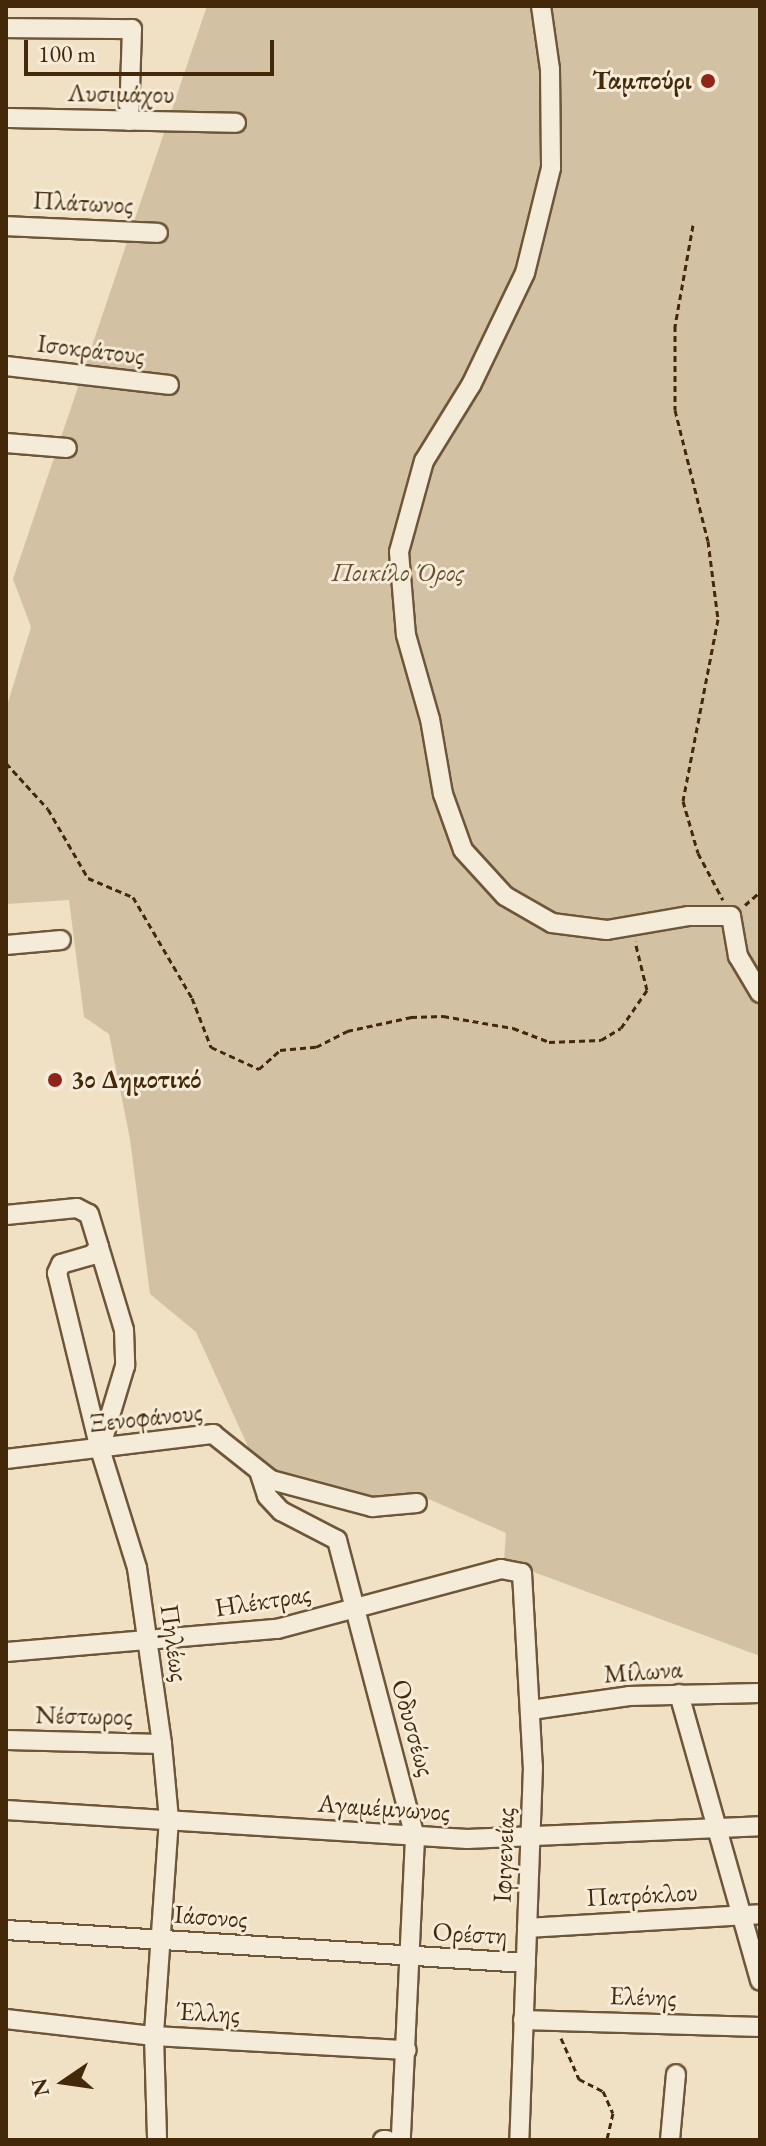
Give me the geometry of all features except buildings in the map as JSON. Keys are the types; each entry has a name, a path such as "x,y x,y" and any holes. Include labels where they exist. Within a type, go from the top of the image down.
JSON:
{"street":[{"path":"541,6 550,69 551,168 525,273 471,385 424,461 399,552 406,635 430,719 443,794 463,850 505,896 552,923 607,930 731,916 738,956 760,993"},
{"path":"6,28 132,29 129,121"},
{"name":"Λυσιμάχου","path":"6,118 236,123"},
{"name":"Πλάτωνος","path":"6,226 158,233"},
{"name":"Ισοκράτους","path":"6,366 169,385"},
{"path":"6,443 67,448"},
{"path":"6,945 61,940"},
{"path":"6,1215 67,1209 89,1214 124,1330 125,1366 100,1449"},
{"name":"Πηλέως","path":"99,1247 92,1255 61,1264 57,1273 100,1449 137,1568 162,1744 169,1819 154,2036 157,2140"},
{"name":"Ξενοφάνους","path":"6,1459 213,1434 271,1480 372,1507 417,1503"},
{"name":"Οδυσσέως","path":"259,1471 267,1496 281,1511 337,1540 353,1611 415,1838 412,1958 401,2140"},
{"name":"Ηλέκτρας","path":"6,1652 277,1629 501,1569 522,1573"},
{"name":"Ιφιγενείας","path":"519,2140 531,1837 531,1710 522,1573"},
{"name":"Μίλωνα","path":"531,1710 679,1694 760,1693"},
{"path":"679,1694 720,1830 740,1915 760,1981"},
{"name":"Νέστωρος","path":"6,1740 162,1744"},
{"name":"Αγαμέμνωνος","path":"6,1810 415,1838 531,1837 760,1826"},
{"name":"Πατρόκλου","path":"527,1928 760,1914"},
{"name":"Ιάσονος","path":"6,1930 412,1958"},
{"name":"Ορέστη","path":"412,1958 526,1963"},
{"name":"Έλλης","path":"6,2019 154,2036 407,2050"},
{"name":"Ελένης","path":"523,2020 760,2027"},
{"path":"670,2140 676,2074"}],"path":[{"path":"693,225 675,326 675,410 708,541 718,619 683,801 698,853 731,916 760,892"},
{"path":"6,763 48,809 88,878 133,897 192,998 211,1047 259,1069 280,1050 316,1047 347,1031 411,1017 443,1016 513,1028 549,1042 601,1040 621,1028 647,990 633,926"},
{"path":"566,2020 560,2028 562,2050 579,2079 603,2091 613,2113 607,2140"}],"green space":[{"name":"Ποικίλο Όρος","path":"207,6 760,6 760,1656 504,1561 506,1533 415,1493 377,1501 273,1475 255,1462 196,1332 150,1294 130,1139 109,1034 84,1017 69,900 6,904 6,709 31,627 13,579"}],"place":[{"name":"Ταμπούρι","path":"708,81"},
{"name":"3ο Δημοτικό","path":"55,1080"}]}
